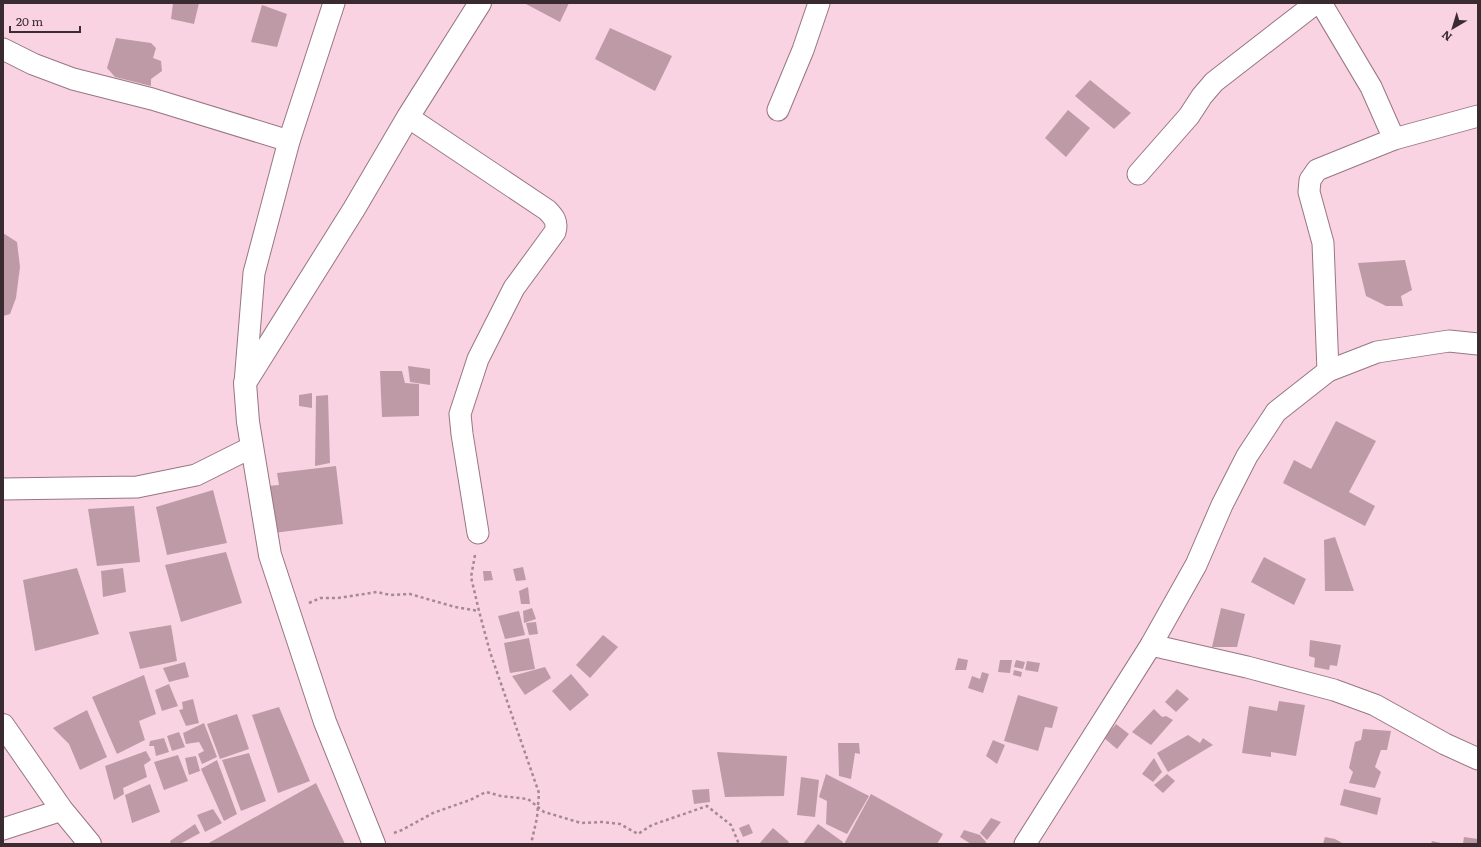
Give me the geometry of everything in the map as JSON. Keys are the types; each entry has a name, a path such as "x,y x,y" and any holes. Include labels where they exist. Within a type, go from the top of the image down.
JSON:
{"street":[{"path":"334,3 289,141 254,273 245,383 248,422 270,555 325,722 374,842"},
{"path":"245,383 354,209 408,117 480,3"},
{"path":"778,110 803,50 819,3"},
{"path":"1138,174 1189,116 1202,96 1214,82 1316,3"},
{"path":"1321,3 1371,87 1394,139"},
{"path":"3,49 33,64 73,79 152,99 289,141"},
{"path":"1328,371 1323,243 1309,192 1310,180 1316,170 1394,139 1478,116"},
{"path":"408,117 547,210 555,217 557,225 554,232 514,288 478,359 460,414 478,533"},
{"path":"1025,844 1151,645 1196,565 1222,505 1251,450 1276,412 1328,371 1377,352 1449,341 1478,344"},
{"path":"3,489 137,487 196,475 252,447"},
{"path":"1151,645 1334,690 1375,705 1445,744 1478,759"},
{"path":"3,725 62,810 90,844"},
{"path":"3,829 62,810"}],"path":[{"path":"478,533 471,577 490,652 539,793 531,844"},
{"path":"289,613 320,598 338,598 377,592 390,595 410,594 455,607 479,611"},
{"path":"374,842 402,830 433,813 463,803 486,792 501,796 528,799 544,812 580,823 602,822 620,824 638,834 657,823 707,806 731,825 739,844"}],"building":[{"path":"173,3 199,3 194,24 171,19"},
{"path":"524,3 569,3 560,22"},
{"path":"262,5 287,14 277,47 251,42"},
{"path":"610,28 672,56 655,91 595,59"},
{"path":"116,38 151,43 156,48 153,58 161,61 162,71 151,79 151,86 115,77 107,68"},
{"path":"1090,80 1131,113 1114,129 1075,96"},
{"path":"1068,110 1090,128 1066,157 1045,138"},
{"path":"3,233 17,242 20,267 16,298 10,314 3,316"},
{"path":"1405,260 1412,290 1401,296 1403,306 1386,306 1366,296 1358,263"},
{"path":"408,366 430,369 430,385 410,382"},
{"path":"380,371 402,371 405,383 419,384 419,416 382,417"},
{"path":"312,393 312,408 299,406 299,395"},
{"path":"328,395 330,463 315,466 316,396"},
{"path":"1336,421 1376,441 1349,492 1375,506 1365,526 1283,483 1294,460 1311,469"},
{"path":"336,466 343,524 274,533 268,486 279,485 277,473"},
{"path":"213,490 227,543 167,555 156,507"},
{"path":"134,506 140,562 97,566 88,509"},
{"path":"1335,537 1354,591 1325,591 1324,540"},
{"path":"226,552 242,603 181,622 165,565"},
{"path":"1264,557 1306,579 1294,605 1251,582"},
{"path":"523,567 526,580 516,581 513,569"},
{"path":"77,568 99,634 35,651 23,580"},
{"path":"123,568 126,592 103,597 101,571"},
{"path":"483,571 491,571 493,580 484,581"},
{"path":"528,587 530,604 521,604 519,591"},
{"path":"532,608 536,619 524,623 523,611"},
{"path":"1221,608 1245,614 1237,647 1212,647"},
{"path":"519,611 525,635 505,639 498,616"},
{"path":"536,622 538,634 529,635 526,623"},
{"path":"171,625 177,661 140,669 129,632"},
{"path":"603,635 618,647 590,678 576,665"},
{"path":"529,638 535,669 510,673 504,643"},
{"path":"1310,640 1341,645 1337,666 1330,665 1329,670 1314,667 1315,658 1309,656"},
{"path":"958,658 968,660 966,670 955,670"},
{"path":"1000,660 1012,660 1010,673 998,672"},
{"path":"1016,660 1025,662 1023,669 1014,667"},
{"path":"1027,661 1040,663 1038,672 1025,670"},
{"path":"185,662 189,677 169,682 163,668"},
{"path":"545,667 551,678 525,695 512,676"},
{"path":"1014,670 1022,672 1021,677 1013,675"},
{"path":"982,672 989,674 983,693 968,688 972,676 980,679"},
{"path":"571,674 589,695 570,711 552,691"},
{"path":"144,675 156,714 139,721 145,740 117,754 92,697"},
{"path":"169,684 178,706 162,711 155,690"},
{"path":"1177,689 1189,699 1176,712 1165,702"},
{"path":"1018,695 1058,707 1052,728 1045,727 1038,751 1004,741"},
{"path":"193,699 199,723 186,726 179,710 183,709 182,702"},
{"path":"1279,701 1305,705 1296,756 1271,752 1271,757 1242,753 1249,706 1277,711"},
{"path":"279,707 310,781 278,793 252,715"},
{"path":"1154,709 1162,717 1166,716 1173,720 1151,745 1132,732"},
{"path":"87,710 107,757 80,770 69,744 53,728"},
{"path":"237,714 249,749 220,759 207,724"},
{"path":"204,723 217,757 202,764 198,754 204,751 199,742 186,744 183,733"},
{"path":"1116,724 1129,734 1117,749 1104,738"},
{"path":"1363,729 1391,731 1387,750 1381,750 1375,767 1381,772 1375,788 1349,783 1353,772 1349,768 1355,742 1361,740"},
{"path":"179,732 185,747 172,751 167,736"},
{"path":"1188,735 1200,743 1203,738 1213,745 1168,772 1157,753"},
{"path":"164,738 169,752 156,756 154,746 149,746 150,741"},
{"path":"993,740 1005,745 997,764 986,756"},
{"path":"838,743 859,743 860,754 855,753 851,779 839,776"},
{"path":"146,751 151,760 144,765 147,777 123,788 124,794 114,800 105,766"},
{"path":"717,752 787,756 784,796 725,797"},
{"path":"249,753 266,801 241,811 222,760"},
{"path":"178,755 188,781 164,790 154,762"},
{"path":"196,756 200,771 189,775 185,758"},
{"path":"1154,758 1162,772 1153,782 1142,774"},
{"path":"217,760 237,814 224,821 201,769"},
{"path":"826,774 869,796 847,834 826,824 827,801 819,797"},
{"path":"1167,774 1175,781 1163,793 1154,785"},
{"path":"801,777 819,780 815,817 797,815"},
{"path":"316,783 345,844 207,844"},
{"path":"150,784 160,812 132,823 125,795"},
{"path":"709,789 710,802 694,804 692,790"},
{"path":"1344,789 1381,798 1377,815 1340,805"},
{"path":"871,794 943,834 937,844 844,844"},
{"path":"213,809 222,823 205,832 197,815"},
{"path":"991,818 1001,822 987,840 980,833"},
{"path":"195,824 200,833 180,844 171,844 170,841"},
{"path":"749,824 753,833 743,837 739,828"},
{"path":"818,824 843,842 842,844 803,844"},
{"path":"773,828 789,842 787,844 759,844"},
{"path":"964,830 980,835 986,842 985,844 971,844 960,837"},
{"path":"1325,837 1335,839 1344,844 1323,844"},
{"path":"1464,837 1478,839 1478,844 1463,844"},
{"path":"1432,841 1441,843 1441,844 1431,844"}]}
